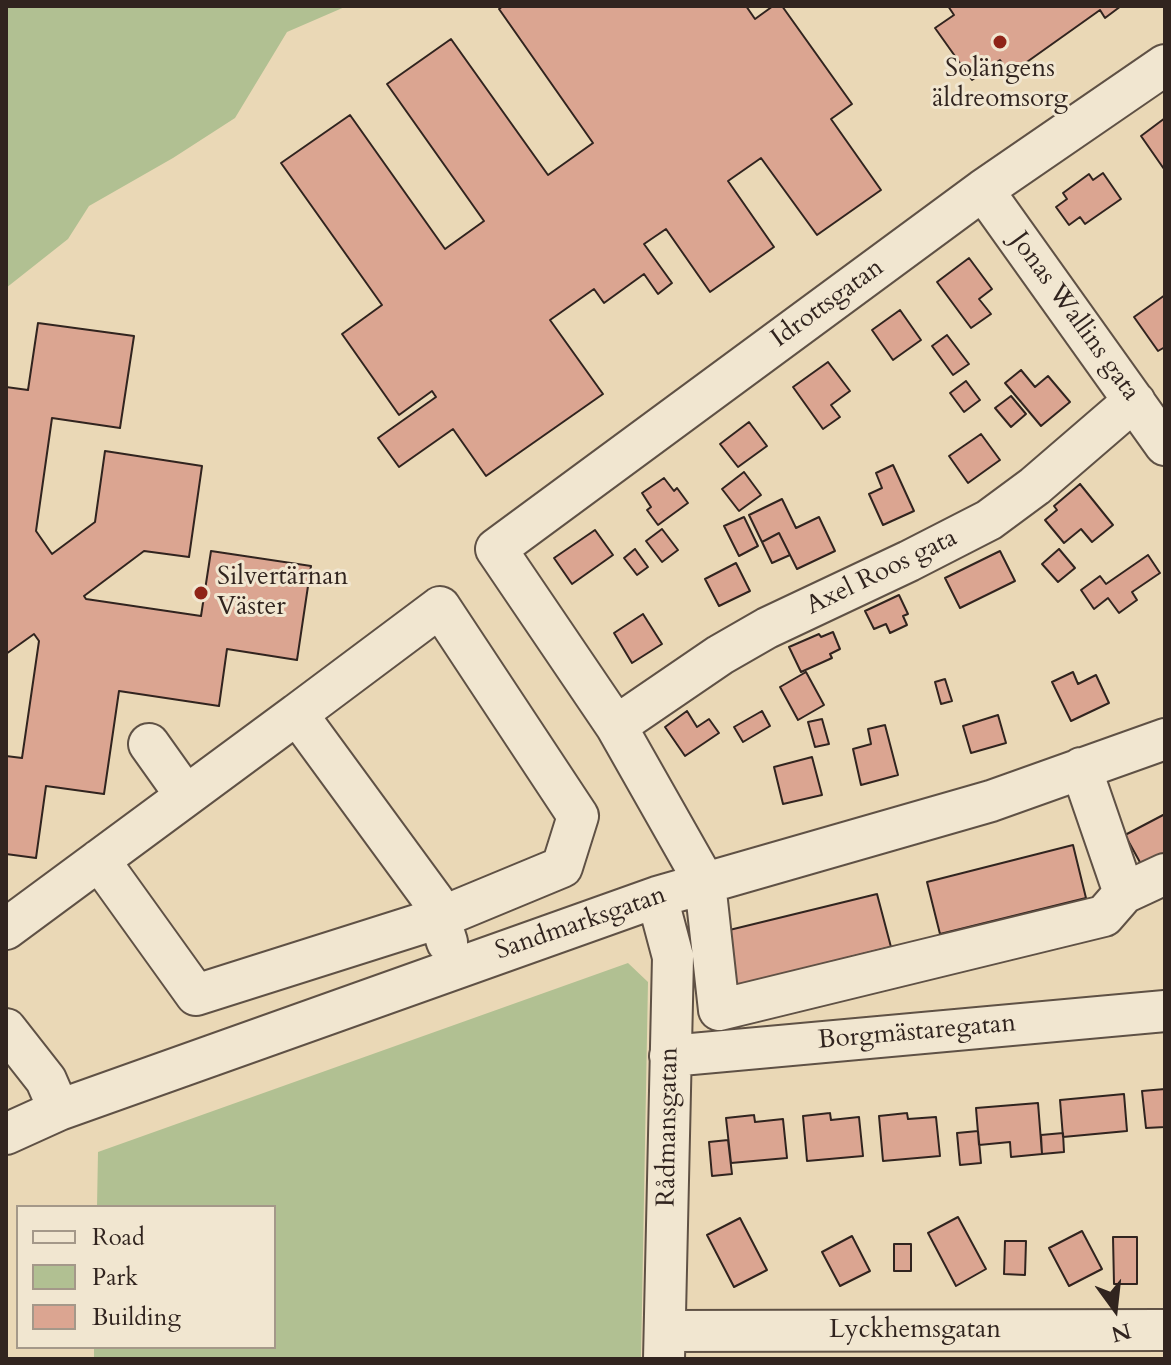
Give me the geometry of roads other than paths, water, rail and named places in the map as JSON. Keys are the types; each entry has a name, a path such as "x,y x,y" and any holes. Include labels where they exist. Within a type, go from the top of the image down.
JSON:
{"street":[{"name":"Idrottsgatan","path":"616,726 496,549 983,190 1165,65"},
{"name":"Jonas Wallins gata","path":"983,190 1165,445"},
{"name":"Axel Roos gata","path":"616,726 720,655 767,628 989,520 1035,486 1135,402"},
{"path":"6,929 99,860 297,714 440,607 578,816 562,867 439,918 196,995 99,860"},
{"path":"297,714 434,901 455,969"},
{"path":"616,726 705,883 719,1010 1104,916 1124,893 1165,874"},
{"name":"Sandmarksgatan","path":"6,1134 59,1110 657,897 991,801 1165,739"},
{"path":"149,744 186,796"},
{"path":"1081,768 1124,893"},
{"name":"Rådmansgatan","path":"657,897 673,957 664,1345"},
{"name":"Borgmästaregatan","path":"670,1056 1165,1011"},
{"path":"6,1029 46,1080 59,1110"},
{"name":"Lyckhemsgatan","path":"664,1345 1165,1330"}],"place":[{"name":"Solängens äldreomsorg","path":"1000,42"},
{"name":"Silvertärnan Väster","path":"201,593"}]}
